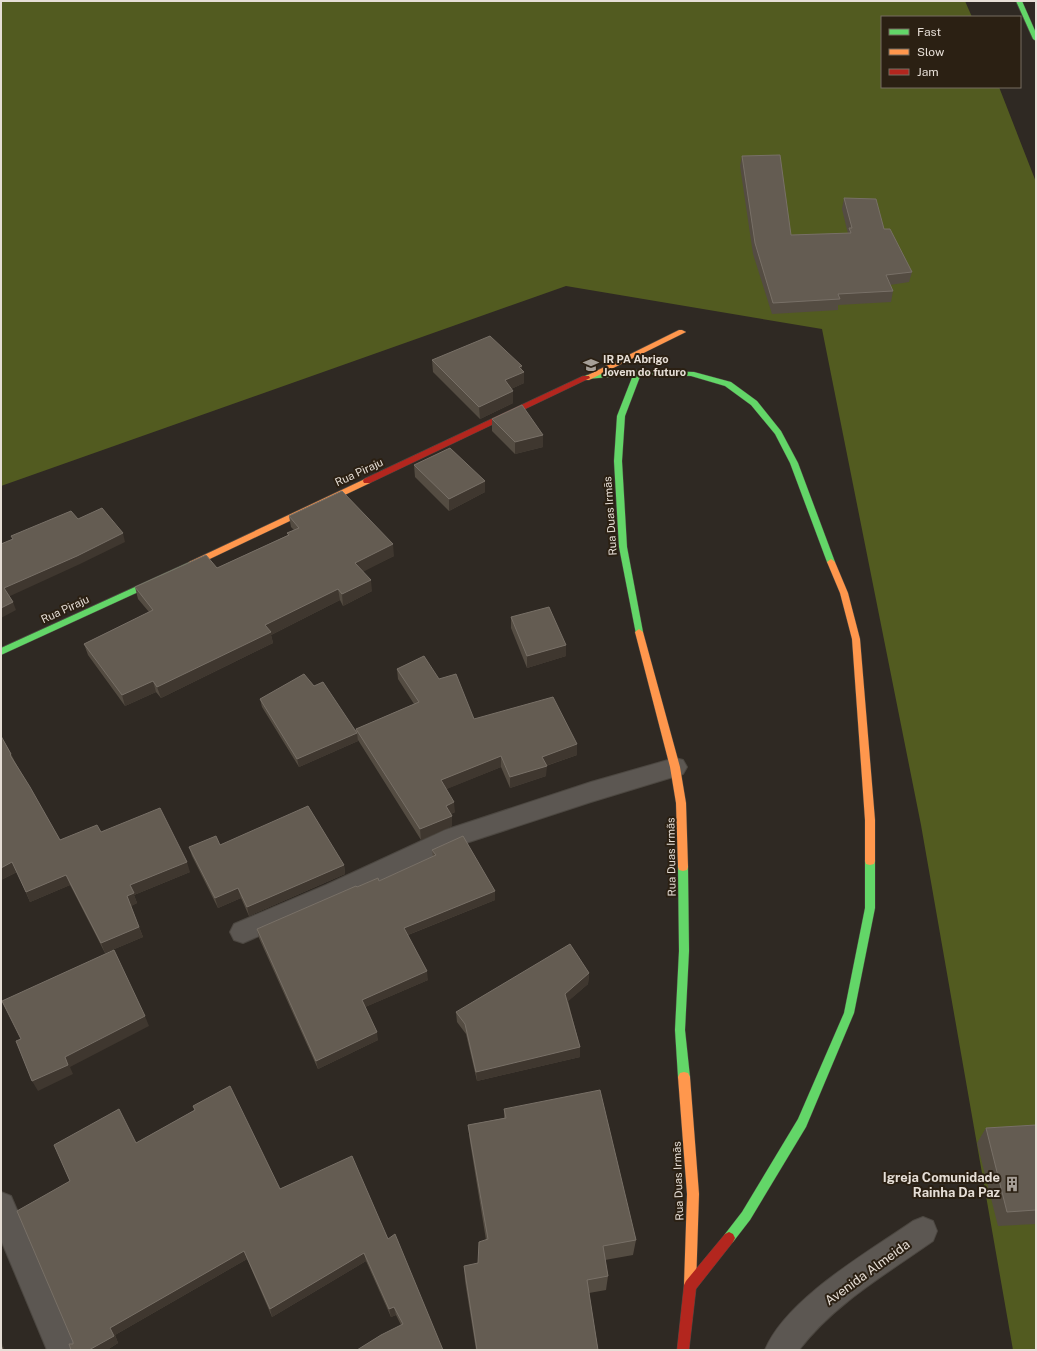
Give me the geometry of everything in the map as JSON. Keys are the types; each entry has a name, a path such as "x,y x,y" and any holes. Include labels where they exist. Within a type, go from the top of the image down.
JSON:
{"main road":[{"path":"1019,1 1036,39"},
{"name":"Rua Piraju","path":"1,652 197,562 682,332"},
{"path":"587,378 638,372 691,374 728,384 754,403 778,433 794,463 827,554 844,593 856,639 870,820 870,908 849,1013 802,1124 746,1216 690,1286"},
{"name":"Rua Duas Irmãs","path":"638,372 621,416 618,461 623,547 638,628 675,767 681,803 683,840 684,951 680,1030 693,1194 690,1286 683,1350"}],"street":[{"path":"242,932 335,892 452,836 675,767"},
{"path":"1,1206 62,1350"},
{"name":"Avenida Almeida","path":"780,1350 801,1323 844,1285 923,1231"}],"green space":[{"path":"1,1 965,1 972,16 881,16 881,88 999,88 1036,182 1036,1350 1013,1350 921,825 822,329 566,286 1,486"}],"building":[{"path":"780,155 791,235 851,233 849,228 852,228 844,198 876,199 884,229 890,229 912,272 886,275 893,291 838,294 840,299 773,303 755,243 742,156"},
{"path":"490,336 522,366 519,367 524,372 505,380 513,391 479,407 432,360"},
{"path":"522,405 543,435 515,442 492,419"},
{"path":"450,448 485,481 449,499 414,465"},
{"path":"342,491 393,544 355,563 371,580 342,594 338,589 265,625 271,632 157,687 153,681 122,695 84,644 153,610 135,587 206,555 217,568 289,535 287,533 299,528 289,516"},
{"path":"102,508 123,533 77,556 4,588 13,602 1,608 1,544 13,539 11,536 71,511 78,519"},
{"path":"549,607 566,645 527,656 511,617"},
{"path":"424,656 439,679 456,674 474,719 553,697 577,744 542,757 547,766 510,777 501,756 441,780 454,802 446,806 452,816 420,829 356,729 419,702 397,669"},
{"path":"304,674 314,686 323,682 357,733 297,759 260,699"},
{"path":"1,736 11,754 10,755 60,840 97,825 101,832 160,808 187,862 130,885 134,893 127,896 139,927 101,943 66,875 26,892 12,862 1,868"},
{"path":"308,806 344,865 247,907 238,888 215,898 189,847 216,836 220,845"},
{"path":"463,836 495,891 404,928 427,971 362,1000 377,1032 316,1061 257,929 356,886 357,887 378,878 379,881 436,855 432,850"},
{"path":"570,944 589,973 565,994 580,1047 476,1072 465,1024 456,1012"},
{"path":"114,950 145,1016 65,1057 68,1065 32,1081 16,1041 21,1039 2,1001"},
{"path":"230,1086 280,1189 352,1156 388,1239 395,1234 443,1350 357,1350 381,1335 403,1324 394,1307 389,1309 364,1253 270,1309 244,1251 110,1328 114,1336 89,1350 71,1350 69,1344 73,1344 73,1342 17,1211 70,1181 54,1145 119,1109 136,1143 195,1110 193,1106"},
{"path":"600,1090 636,1240 603,1246 608,1276 587,1280 598,1350 477,1350 464,1266 478,1263 479,1242 488,1239 468,1125 506,1118 504,1109"},
{"name":"Igreja Comunidade Rainha Da Paz","path":"1036,1125 1036,1210 1007,1212 986,1128"}],"traffic: fast":[{"path":"1019,1 1036,39"},
{"path":"638,372 621,416 618,461 623,547 639,632"},
{"path":"587,377 638,372 691,374 728,384 754,403 778,433 794,463 831,562"},
{"path":"1,652 192,564"},
{"path":"729,1238 746,1216 802,1123 849,1013 870,908 870,861"},
{"path":"683,867 684,951 680,1030 684,1077"}],"traffic: slow":[{"path":"586,378 682,332"},
{"path":"192,564 367,481"},
{"path":"831,562 844,593 856,639 870,820 870,861"},
{"path":"639,632 675,767 681,803 683,867"},
{"path":"684,1077 693,1194 690,1285"}],"traffic: jam":[{"path":"367,481 586,378"},
{"path":"690,1286 729,1238"},
{"path":"683,1350 690,1285"}],"place":[{"name":"IR PA Abrigo Jovem do futuro","path":"591,365"},
{"name":"Igreja Comunidade Rainha Da Paz","path":"1012,1184"}]}
